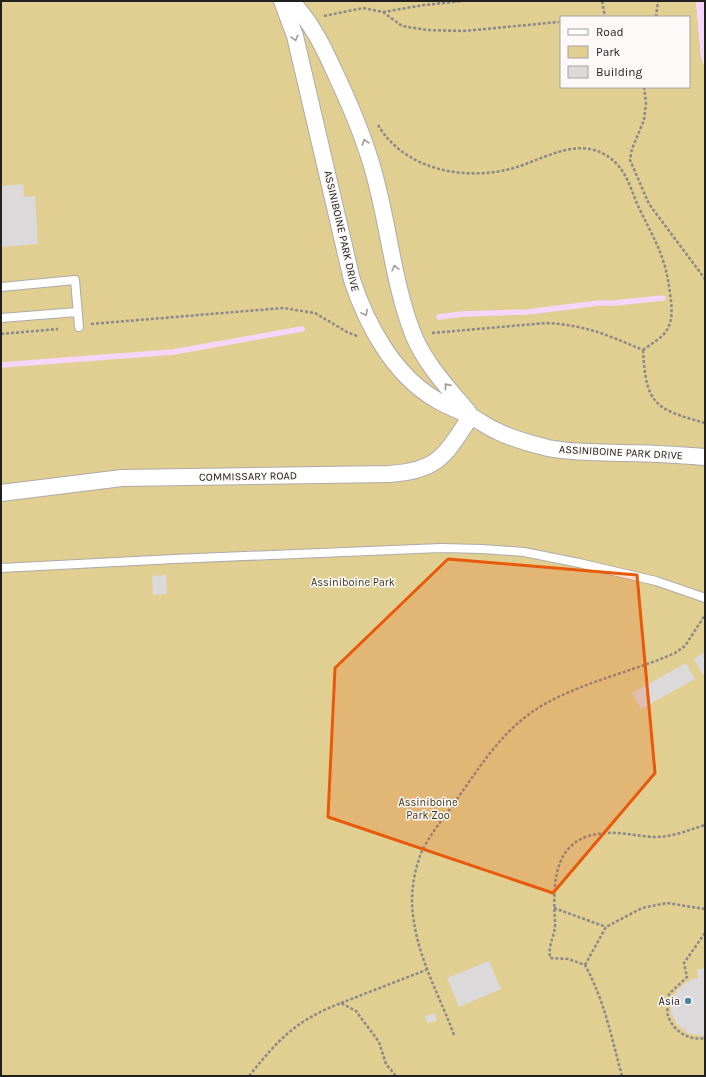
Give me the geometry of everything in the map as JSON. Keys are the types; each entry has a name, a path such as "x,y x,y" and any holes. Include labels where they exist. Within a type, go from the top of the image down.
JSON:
{"street":[{"name":"ASSINIBOINE PARK DRIVE","path":"282,1 295,36 352,280 360,303 389,356 416,385 435,399 471,416 499,432 523,442 550,448 705,457"},
{"name":"ASSINIBOINE PARK DRIVE","path":"291,1 306,17 323,46 364,137 378,189 406,311 414,334 432,367 471,416"},
{"name":"COMMISSARY ROAD","path":"1,493 122,478 389,474 416,472 426,468 449,450 471,416"}],"lane":[{"path":"1,287 75,280 78,327"},
{"path":"1,318 77,312"},
{"path":"1,568 190,558 441,548 482,549 524,552 579,563 656,582 705,598"}],"path":[{"path":"324,15 363,8 383,12 424,3 463,1"},
{"path":"602,1 605,16"},
{"path":"656,16 658,1"},
{"path":"322,10 328,22"},
{"path":"383,12 402,26 427,30 464,30 559,22"},
{"path":"644,88 646,103 644,120 632,149 630,160 649,204 705,279"},
{"path":"377,123 384,135 408,155 432,168 450,172 482,173 509,170 563,150 587,149 599,152 611,158 628,178 639,208 664,257 670,294 671,317 668,328 662,336 643,350"},
{"path":"1,334 78,327 92,323 283,308 315,313 347,332 358,336 377,336"},
{"path":"414,334 546,323 594,329 643,350"},
{"path":"643,350 648,383 652,397 660,407 673,414 705,423"},
{"path":"454,1035 426,970 413,915 412,898 417,866 422,851 432,834 493,748 525,716 565,693 586,684 675,653 685,646 705,615"},
{"path":"622,1076 603,1003 585,965 568,959 550,958 548,948 556,924 554,908 555,878 558,863 566,851 589,836 605,832 667,836 705,826"},
{"path":"585,965 606,927 642,908 666,903 705,909"},
{"path":"554,908 606,927"},
{"path":"705,933 684,963 687,977 669,994 668,1015 680,1033 695,1040 705,1038"},
{"path":"249,1076 276,1043 291,1029 304,1021 331,1007 426,970"},
{"path":"341,1003 356,1011 379,1042 386,1064 396,1076"}],"highlighted area":[{"path":"448,559 637,575 655,773 553,893 328,817 335,668"}],"green space":[{"name":"Assiniboine Park","path":"1,1 696,1 701,56 705,68 705,1076 1,1076"}],"shaded area":[{"path":"696,1 705,1 705,68 701,56"}],"building":[{"path":"23,184 24,197 35,196 38,244 1,247 1,186"},
{"path":"166,575 167,594 153,595 152,576"},
{"path":"705,652 705,673 703,675 694,659"},
{"path":"686,663 695,679 641,709 632,693"},
{"path":"489,961 501,989 459,1007 447,978"},
{"name":"Asia","path":"705,968 705,1035 701,1036 688,1033 677,1024 671,1012 671,1005 672,998 680,987 692,979 698,978 697,970"},
{"path":"435,1013 437,1021 427,1023 425,1016"}],"waterway":[{"path":"439,317 462,314 527,312 599,303 615,303 663,298"},
{"path":"1,365 173,352 302,329"}],"place":[{"name":"Asia","path":"688,1001"}],"park label":[{"name":"Assiniboine Park Zoo","path":"428,808"}]}
